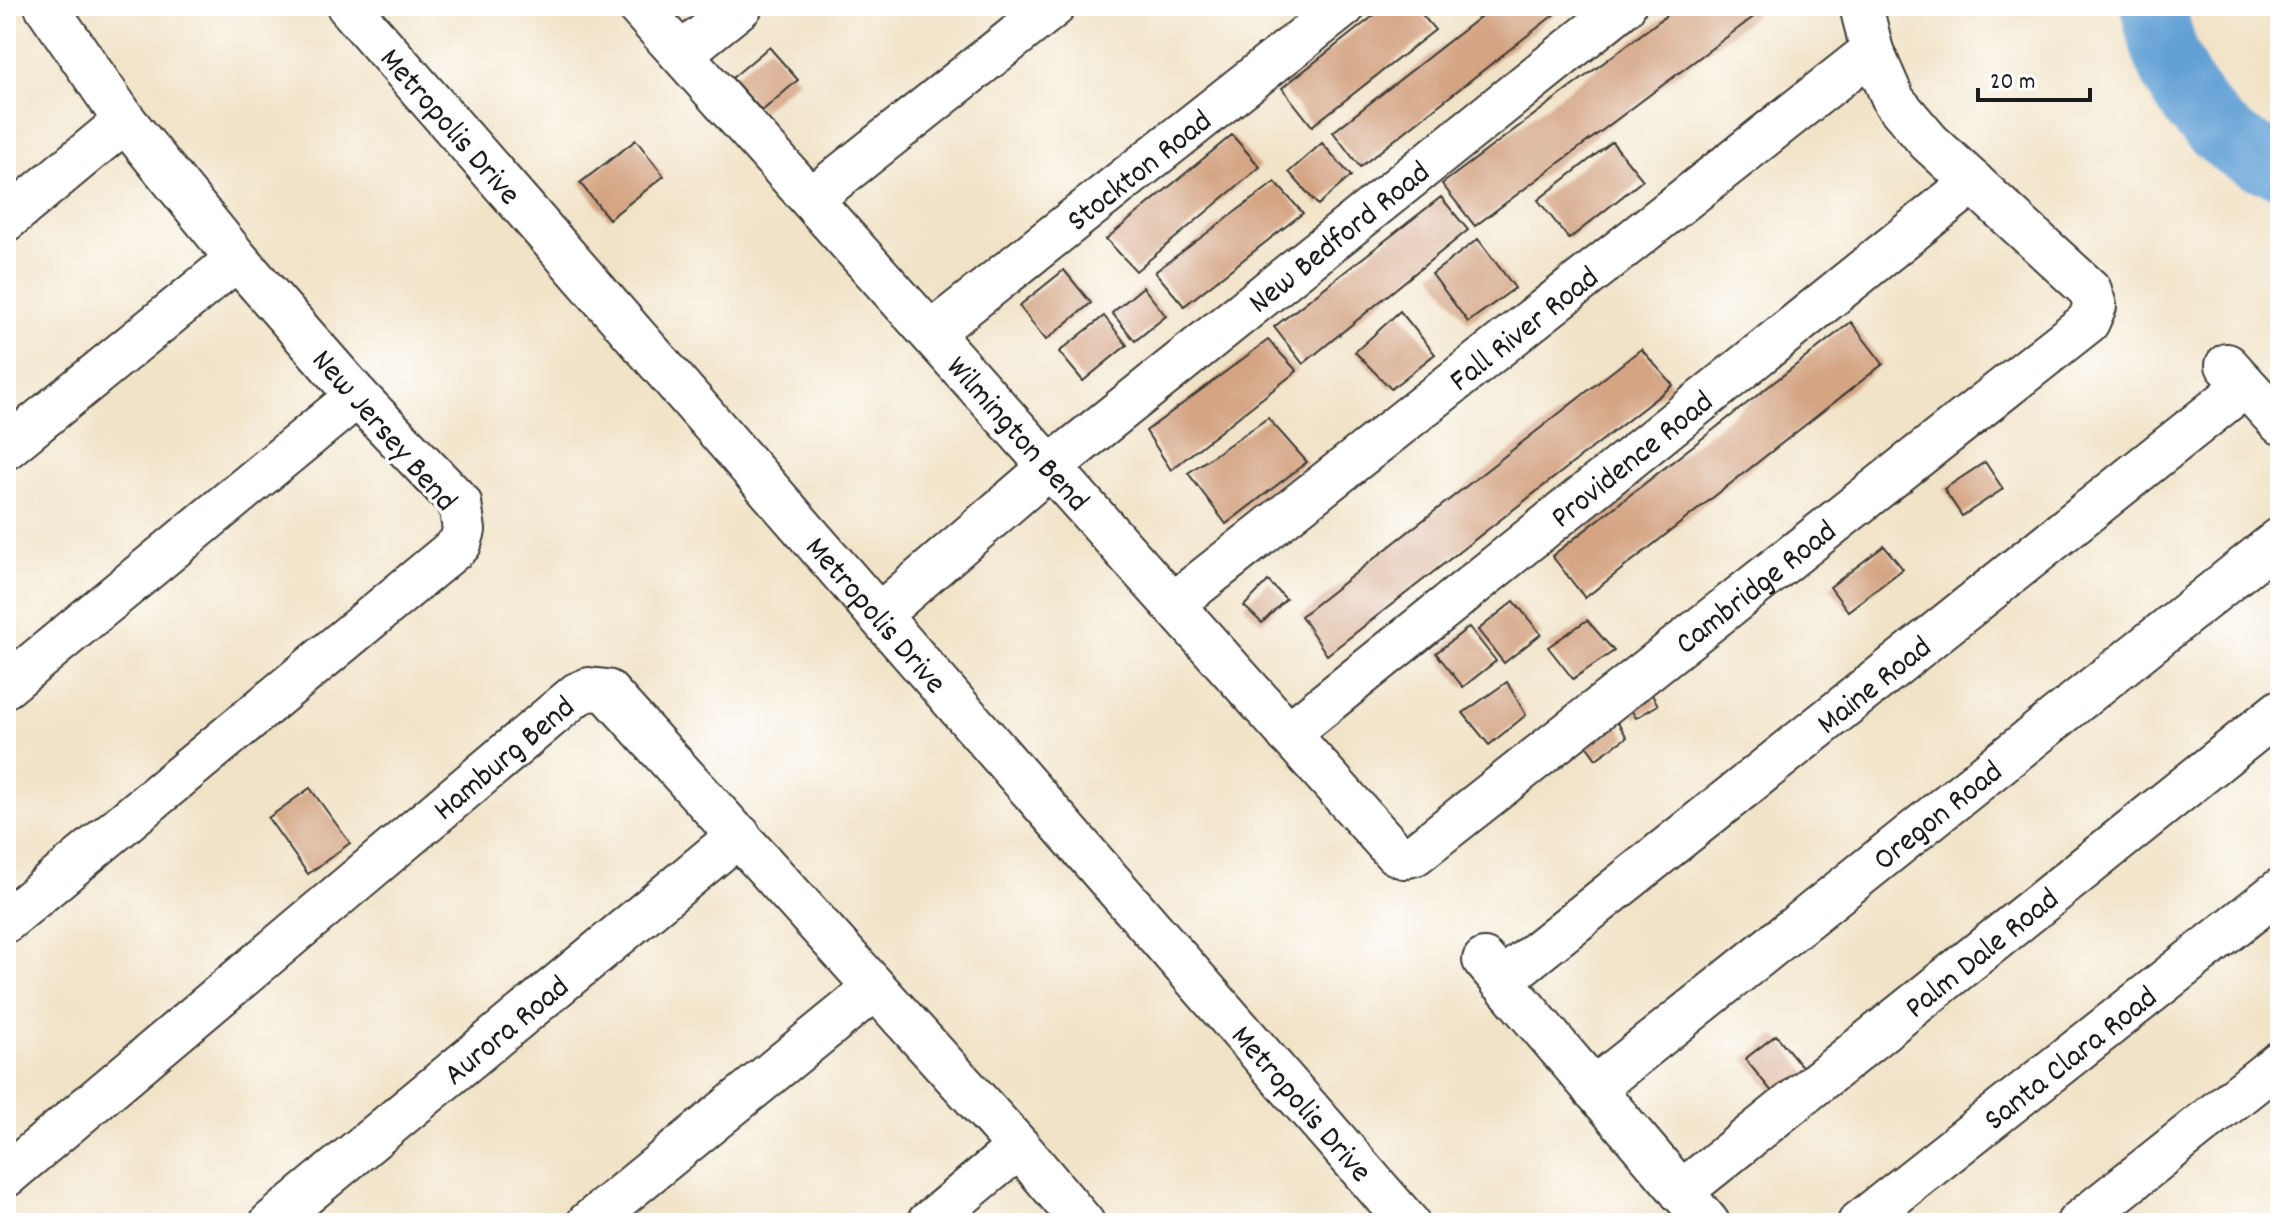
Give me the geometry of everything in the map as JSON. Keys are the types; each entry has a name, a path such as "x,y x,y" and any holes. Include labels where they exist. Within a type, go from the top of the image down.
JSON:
{"street":[{"name":"New Jersey Bend","path":"6,921 460,544 464,530 460,503 357,396 237,259 125,121 46,6"},
{"name":"Metropolis Drive","path":"348,6 1408,1223"},
{"name":"Wilmington Bend","path":"638,6 1395,853 1404,857"},
{"path":"681,54 741,6"},
{"path":"811,199 1054,6"},
{"name":"Stockton Road","path":"931,333 1344,6"},
{"name":"New Bedford Road","path":"880,614 1050,467 1624,6"},
{"path":"1861,6 1872,51 1894,101 1929,142 1973,182"},
{"name":"Fall River Road","path":"1173,604 1872,51"},
{"path":"6,220 125,121"},
{"name":"Cambridge Road","path":"1404,857 1415,854 2088,322 2095,306 2090,290 1973,182"},
{"name":"Providence Road","path":"1288,734 1973,182"},
{"path":"6,448 237,259"},
{"name":"Maine Road","path":"1593,1089 1492,970 2236,376 2280,423"},
{"path":"6,686 357,396"},
{"name":"Oregon Road","path":"1593,1089 2280,539"},
{"name":"Hamburg Bend","path":"6,1176 577,694 589,689 607,691 1019,1147 1083,1223"},
{"name":"Palm Dale Road","path":"1681,1192 2280,711"},
{"name":"Aurora Road","path":"271,1223 739,835"},
{"name":"Santa Clara Road","path":"1859,1223 2280,890"},
{"path":"588,1223 874,989"},
{"path":"2078,1223 2280,1062"},
{"path":"1593,1089 1708,1223"},
{"path":"928,1223 1019,1147"}],"building":[{"path":"1386,6 1415,6 1435,30 1312,126 1282,88"},
{"path":"1494,6 1565,6 1360,167 1333,132"},
{"path":"1679,6 1768,6 1475,226 1442,184"},
{"path":"769,47 798,80 762,111 732,78"},
{"path":"1232,135 1260,167 1136,271 1106,239"},
{"path":"636,140 664,176 609,219 580,183"},
{"path":"1612,142 1643,180 1569,239 1538,200"},
{"path":"1322,143 1351,176 1318,205 1289,172"},
{"path":"1275,182 1303,213 1184,306 1155,272"},
{"path":"1441,197 1468,230 1303,364 1274,327"},
{"path":"1478,239 1515,288 1468,322 1432,274"},
{"path":"1064,270 1091,303 1046,340 1019,306"},
{"path":"1143,287 1166,316 1135,341 1112,313"},
{"path":"1400,311 1435,354 1391,389 1355,352"},
{"path":"1104,316 1127,345 1083,381 1059,352"},
{"path":"1851,322 1883,364 1585,598 1552,556"},
{"path":"1268,340 1297,371 1171,470 1146,431"},
{"path":"1641,349 1673,385 1327,655 1301,616"},
{"path":"1268,418 1307,462 1226,524 1188,473"},
{"path":"1985,462 2003,489 1962,516 1944,489"},
{"path":"1884,546 1903,569 1848,611 1830,587"},
{"path":"1268,581 1286,599 1262,623 1244,606"},
{"path":"1514,601 1541,634 1504,663 1478,630"},
{"path":"1587,620 1614,651 1573,679 1548,647"},
{"path":"1469,627 1496,661 1463,687 1436,653"},
{"path":"1507,682 1526,715 1489,745 1463,713"},
{"path":"1649,690 1658,705 1636,718 1627,703"},
{"path":"1615,719 1627,737 1596,759 1583,741"},
{"path":"310,788 350,843 308,874 268,818"},
{"path":"1776,1035 1809,1075 1778,1099 1745,1059"}],"waterway":[{"path":"2154,6 2168,57 2194,104 2232,142 2255,156 2280,165"}]}
